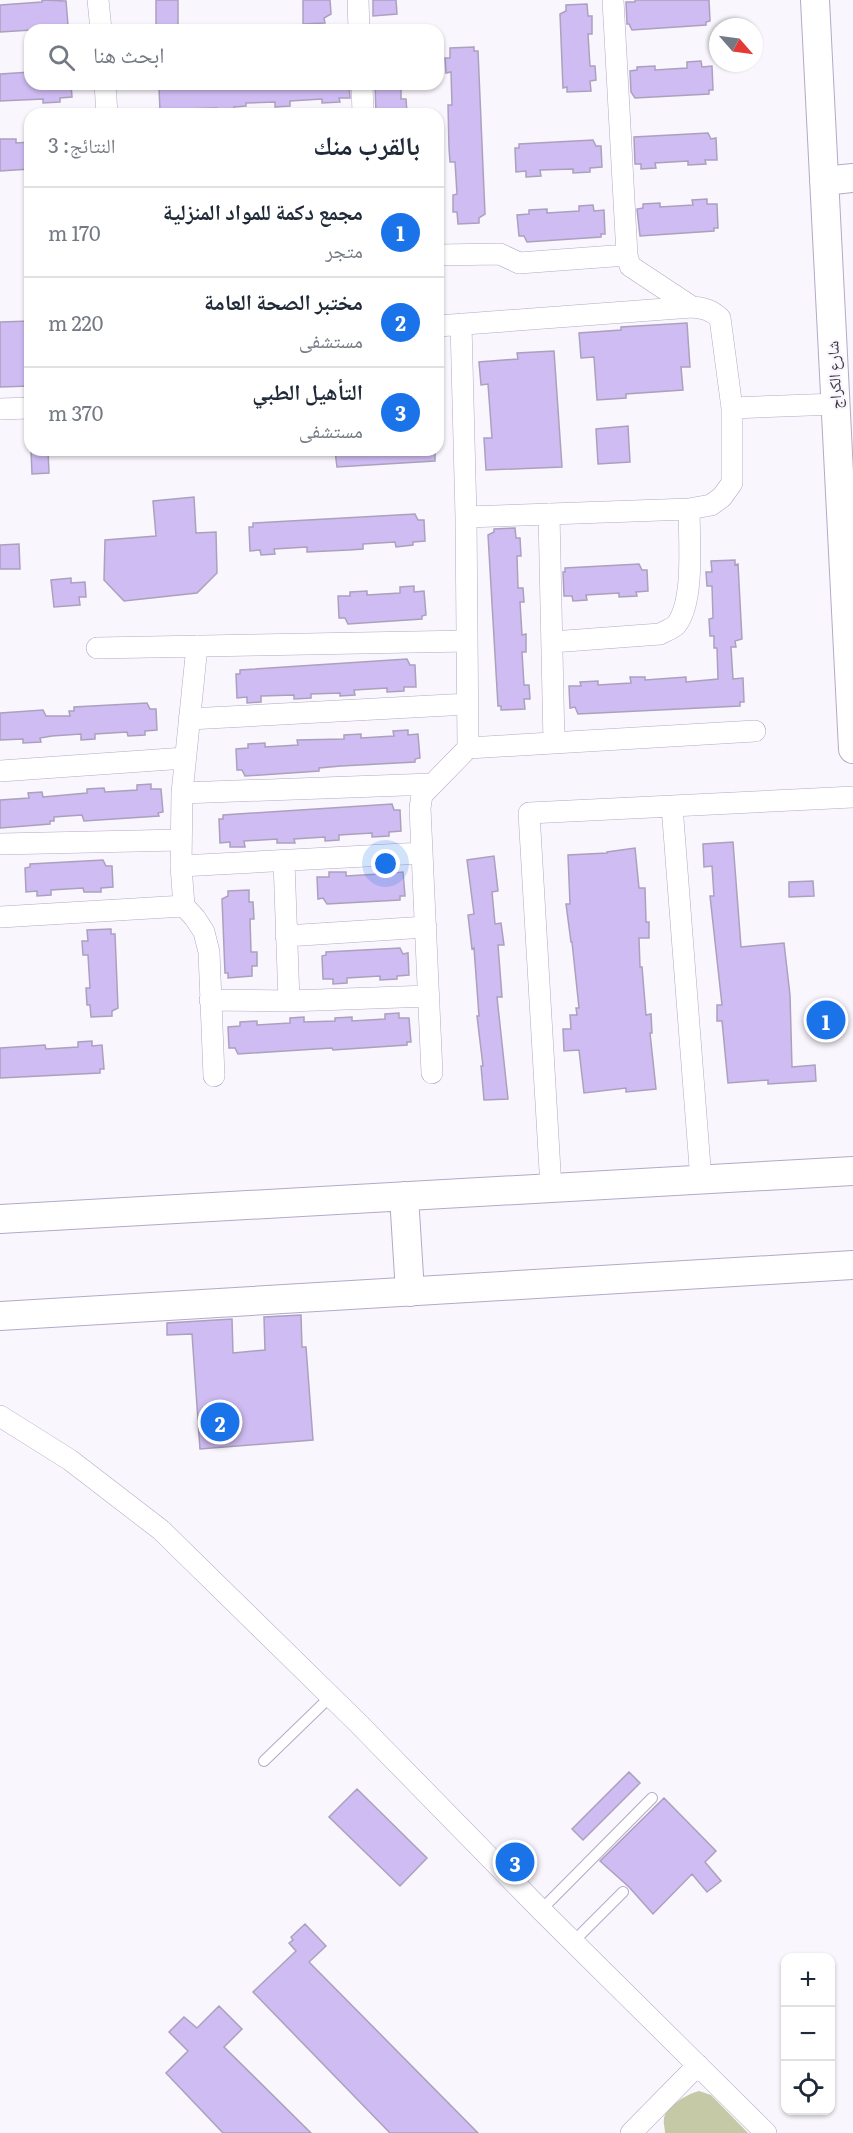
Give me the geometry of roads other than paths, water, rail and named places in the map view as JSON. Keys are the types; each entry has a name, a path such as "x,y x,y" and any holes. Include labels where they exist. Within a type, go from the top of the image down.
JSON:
{"street":[{"path":"98,0 100,24"},
{"path":"358,0 359,24"},
{"path":"613,0 627,255 630,266 692,307"},
{"name":"شارع الكراج","path":"815,0 853,749"},
{"path":"105,90 107,108"},
{"path":"362,90 363,108"},
{"path":"824,181 853,178"},
{"path":"444,255 500,254 519,263 627,255"},
{"path":"444,325 692,307 705,308 720,318 732,408 732,483 711,505 689,509 466,517"},
{"path":"461,324 466,517 468,748"},
{"path":"732,408 836,404"},
{"path":"0,409 24,408"},
{"path":"552,642 660,634 675,626 682,615 688,596 689,509"},
{"path":"549,514 554,743"},
{"path":"97,648 467,641"},
{"path":"197,646 182,793 181,866 184,906 204,932 208,952 214,1076"},
{"path":"189,719 468,704"},
{"path":"432,1073 420,808 422,795 432,784 468,748 755,731"},
{"path":"0,771 185,758"},
{"path":"182,793 432,784"},
{"path":"551,1188 529,813 853,797"},
{"path":"672,806 701,1180"},
{"path":"0,844 181,840"},
{"path":"181,866 422,853"},
{"path":"284,861 289,1001"},
{"path":"0,917 184,906"},
{"path":"286,936 426,927"},
{"path":"210,1000 289,1001 429,996"},
{"path":"0,1219 853,1171"},
{"path":"404,1196 410,1292"},
{"path":"0,1316 853,1264"},
{"path":"0,1416 70,1460 161,1530 359,1724 541,1910 766,2133"},
{"path":"631,2133 698,2065"}],"lane":[{"path":"264,1761 330,1697"},
{"path":"541,1910 652,1798"},
{"path":"573,1942 623,1892"}],"place":[{"name":"مجمع دكمة للمواد المنزلية","path":"826,1020"},
{"name":"مختبر الصحة العامة","path":"220,1422"},
{"name":"التأهيل الطبي","path":"515,1862"}]}
